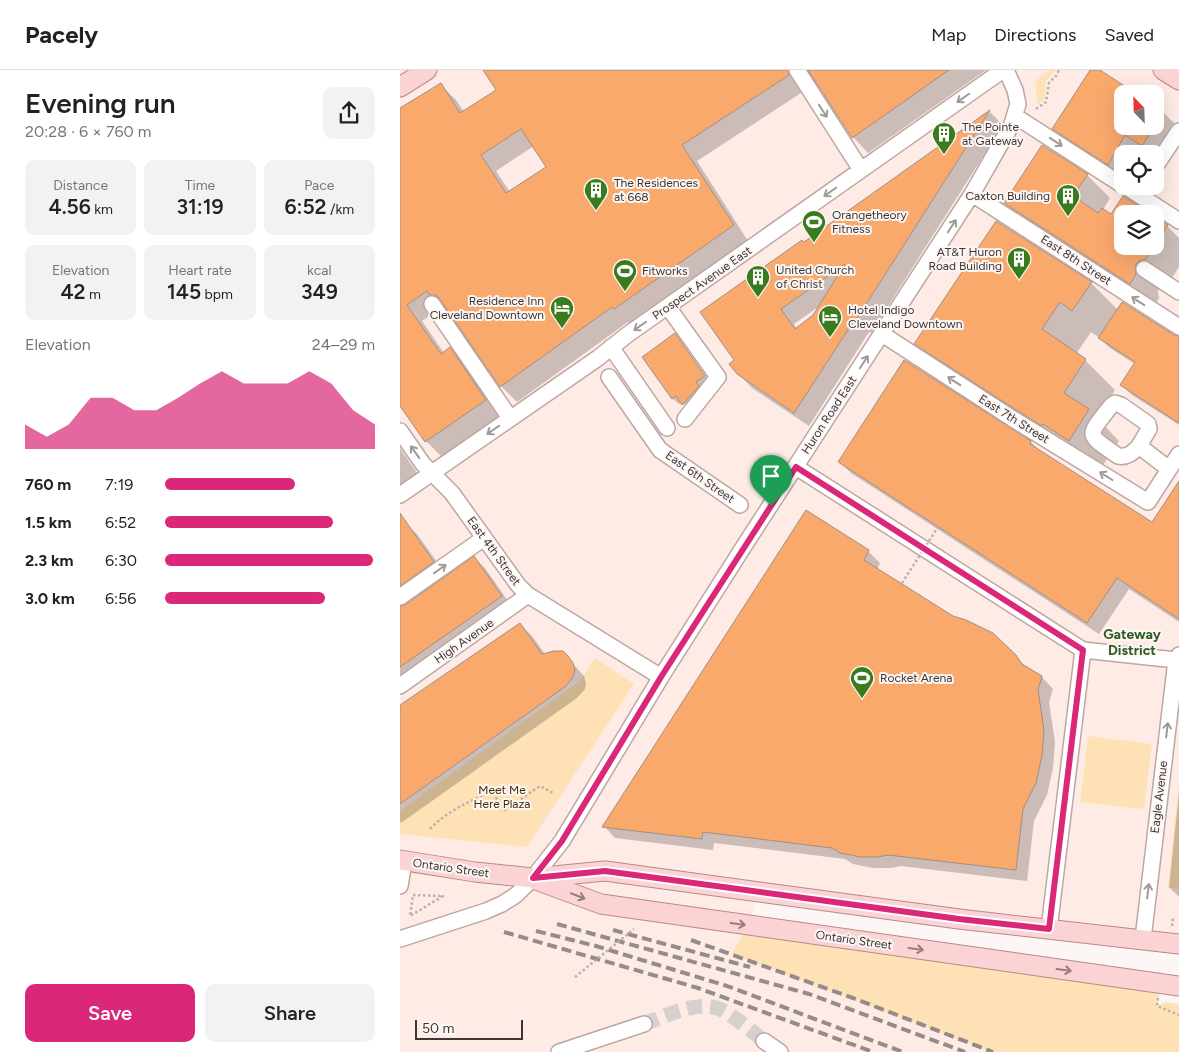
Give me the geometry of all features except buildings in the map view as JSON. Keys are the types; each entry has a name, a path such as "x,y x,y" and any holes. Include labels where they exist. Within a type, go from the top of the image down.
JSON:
{"main road":[{"path":"402,83 427,70"},
{"path":"1163,70 1179,80"},
{"name":"Ontario Street","path":"402,861 533,878 605,871 959,919 1179,944"},
{"name":"Ontario Street","path":"533,878 601,904 1179,986"}],"street":[{"path":"797,70 861,170"},
{"name":"Prospect Avenue East","path":"400,495 1004,70"},
{"name":"Huron Road East","path":"400,939 494,908 516,895 533,878 562,841 661,677 972,194 1015,116 1018,104 1017,97 1004,70"},
{"path":"1015,116 1114,177"},
{"path":"1164,154 1179,131"},
{"name":"East 8th Street","path":"972,194 1179,327"},
{"path":"1142,195 1179,221"},
{"path":"1144,269 1179,292"},
{"path":"432,304 510,418"},
{"path":"668,307 718,377 685,419"},
{"name":"East 7th Street","path":"882,334 1013,419 1148,502 1169,469"},
{"path":"611,347 667,428"},
{"name":"East 6th Street","path":"609,377 660,450 740,505"},
{"name":"East 4th Street","path":"400,431 431,473 452,493 518,585 528,595 661,677"},
{"path":"1139,446 1169,469 1179,454"},
{"path":"796,467 1083,650 1177,657"},
{"path":"400,597 484,538"},
{"name":"High Avenue","path":"400,686 528,595"},
{"path":"1049,929 1083,650"},
{"name":"Eagle Avenue","path":"1143,940 1177,657"},
{"path":"402,861 406,891"},
{"path":"559,1052 644,1024"},
{"path":"764,1041 780,1052"}],"path":[{"path":"1036,109 1046,102 1049,84 1059,70"},
{"path":"902,583 938,527"},
{"path":"430,829 440,818 456,808 491,791 505,810 540,786 553,793"},
{"path":"406,891 428,895 443,896 410,916 406,891"},
{"path":"575,977 634,929"},
{"path":"1157,1006 1179,1015"}],"shaded area":[{"path":"400,70 1179,70 1179,944 759,891 749,925 733,954 992,1052 400,1052"}],"green space":[{"path":"1050,70 1055,71 1046,81 1045,99 1038,104 1035,83"},
{"name":"Meet Me Here Plaza","path":"595,658 634,684 527,847 400,834 400,811 580,681"},
{"path":"1088,736 1152,744 1144,809 1080,802"},
{"path":"1179,781 1179,889 1168,888"},
{"path":"749,925 1161,983 1157,1006 1166,1002 1179,1004 1179,1052 992,1052 731,954"}],"tunnel":[{"path":"644,1024 681,1010 701,1006 711,1007 720,1009 730,1015 764,1041"}],"railway":[{"path":"557,924 809,994 965,1052"},
{"path":"613,930 750,967"},
{"path":"536,931 596,946 727,986 903,1052"},
{"path":"504,932 698,988 873,1052"},
{"path":"691,940 853,998 993,1052"}],"place":[{"name":"The Pointe at Gateway","path":"944,155"},
{"name":"The Residences at 668","path":"596,211"},
{"name":"Caxton Building","path":"1068,217"},
{"name":"Orangetheory Fitness","path":"814,243"},
{"name":"AT&T Huron Road Building","path":"1019,280"},
{"name":"Fitworks","path":"625,292"},
{"name":"United Church of Christ","path":"758,298"},
{"name":"Residence Inn Cleveland Downtown","path":"562,329"},
{"name":"Hotel Indigo Cleveland Downtown","path":"830,338"},
{"name":"Rocket Arena","path":"862,699"}],"district":[{"name":"Gateway District","path":"1132,642"}],"route":[{"path":"796,467 1083,650 1049,929 959,919 605,871 533,878 562,841 661,677 746,542 771,506 796,467"}]}
